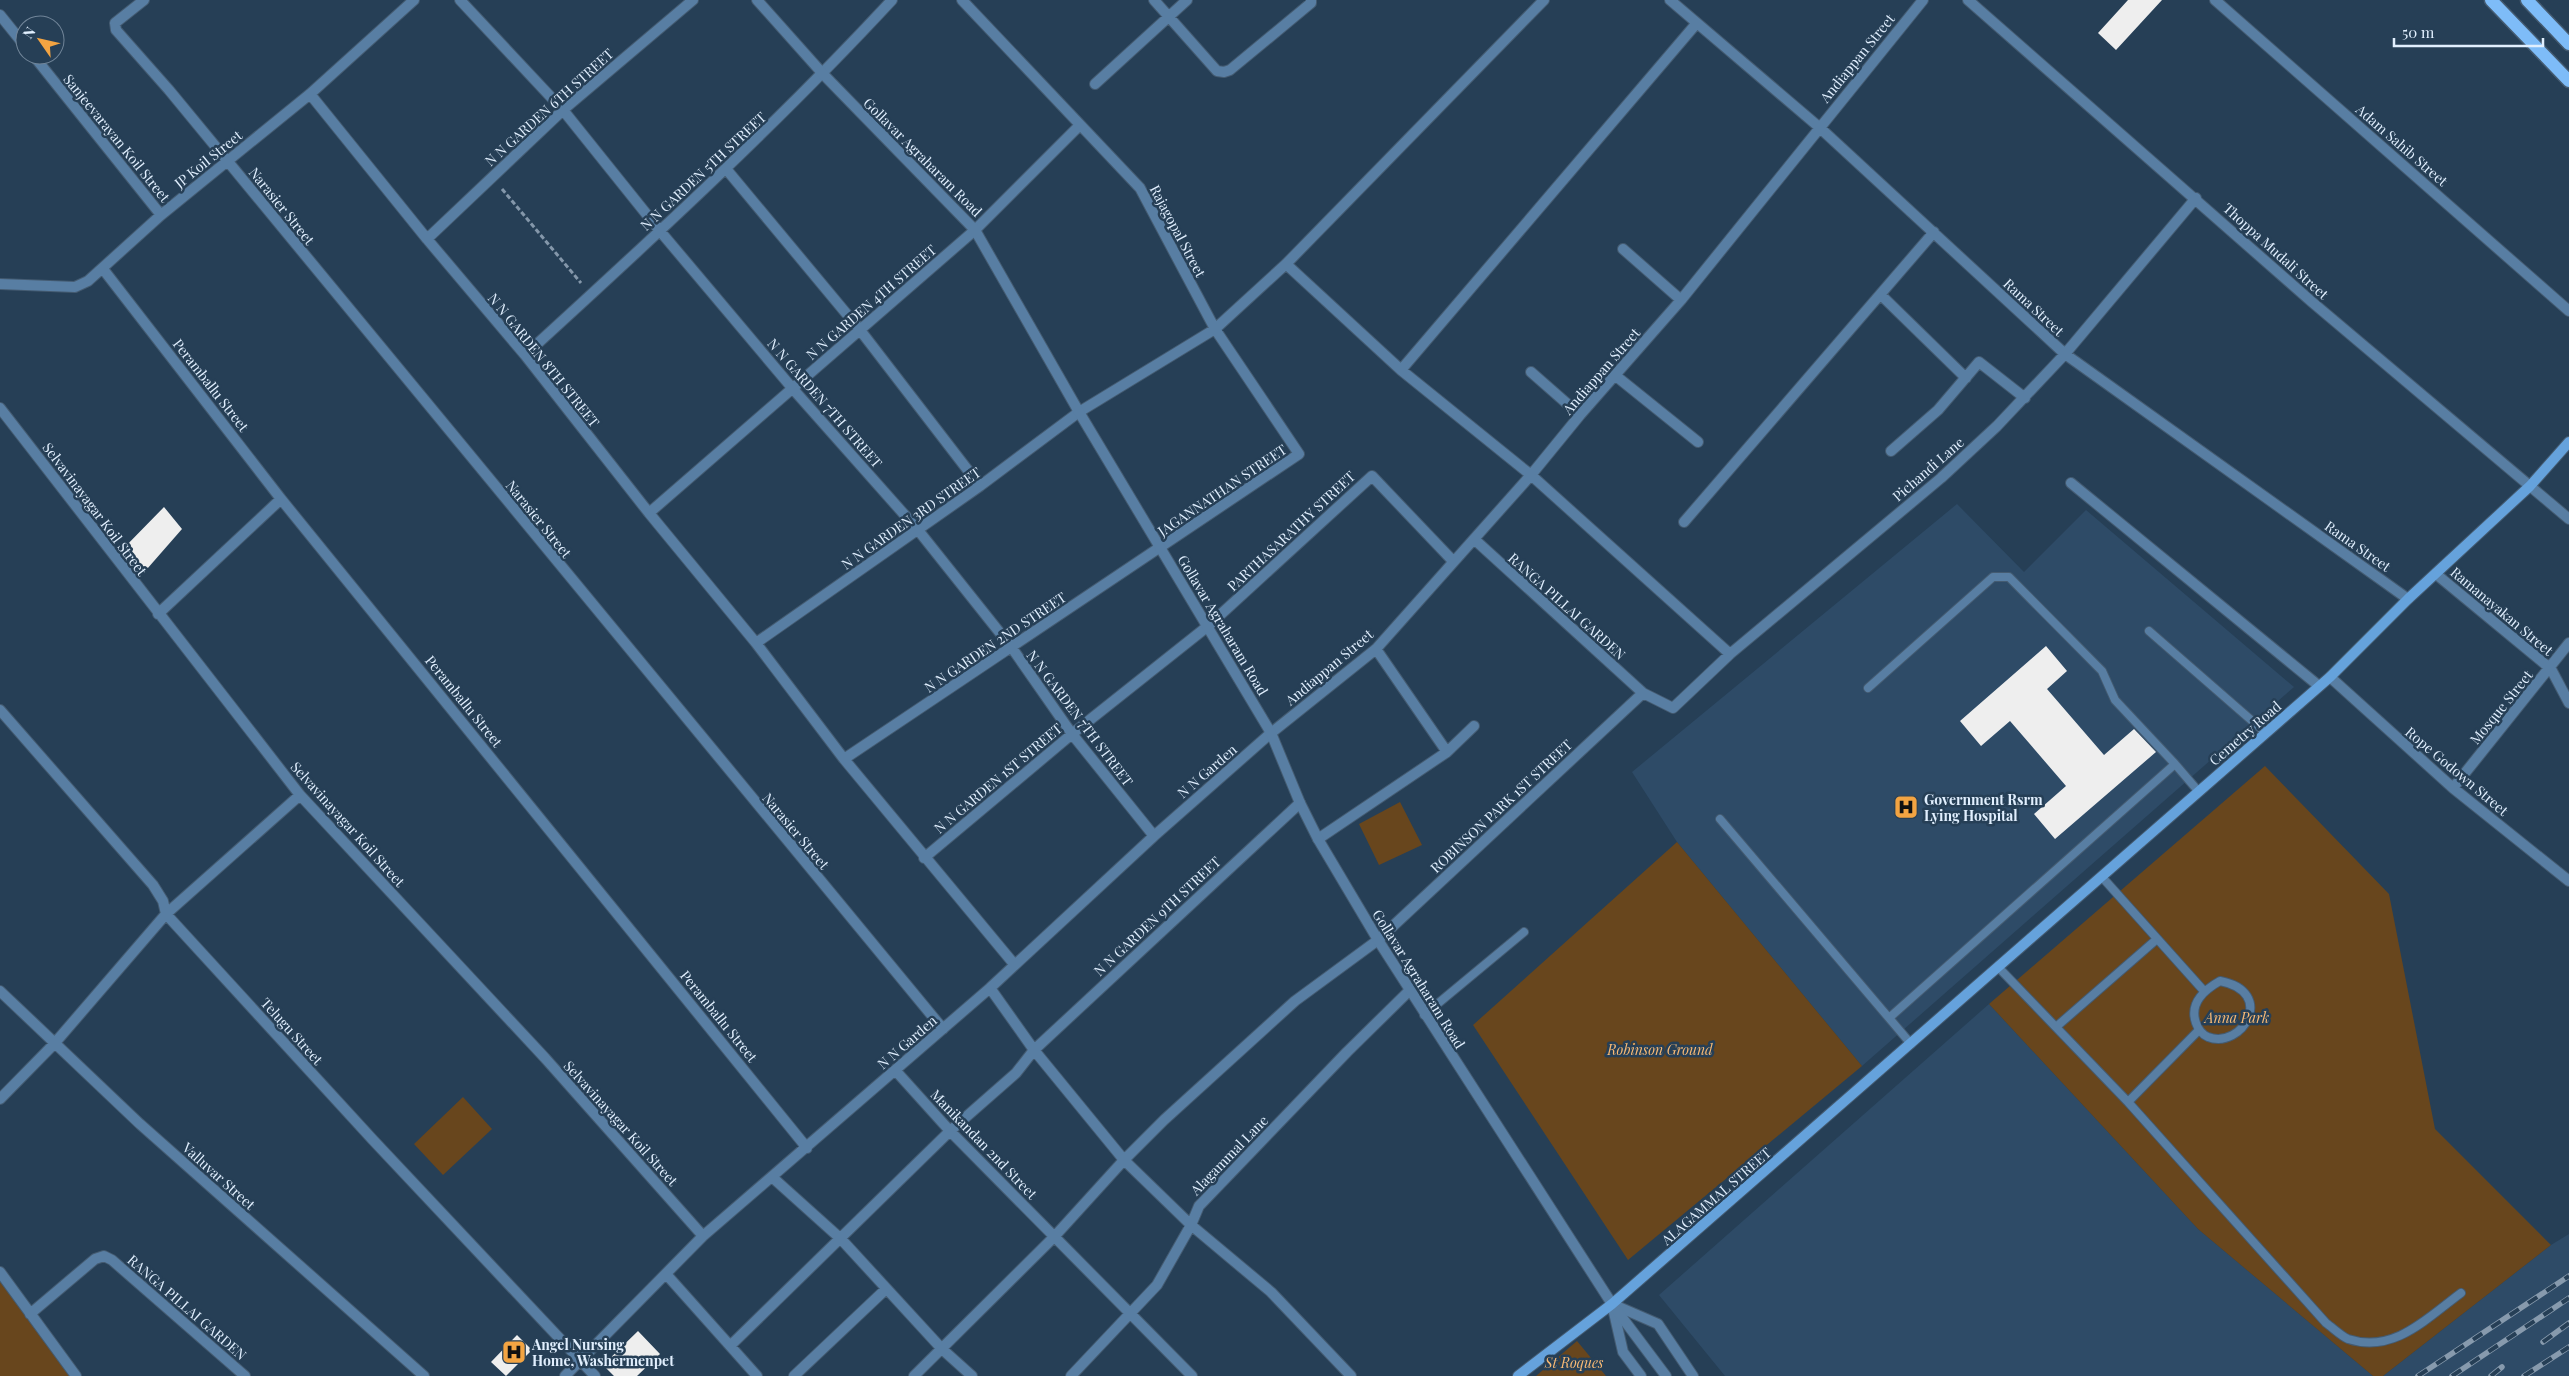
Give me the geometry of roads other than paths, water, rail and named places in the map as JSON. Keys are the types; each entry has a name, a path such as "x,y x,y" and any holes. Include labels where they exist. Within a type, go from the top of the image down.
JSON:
{"main road":[{"path":"2491,0 2569,81"},
{"path":"2527,0 2569,44"},
{"name":"Cemetry Road","path":"1926,1031 2330,677 2408,599 2530,486 2569,442"},
{"name":"ALAGAMMAL STREET","path":"1518,1376 1612,1304 1926,1031"}],"street":[{"name":"Narasier Street","path":"144,0 115,23 114,27 227,161 942,1028"},
{"name":"JP Koil Street","path":"0,284 75,287 88,281 162,215 310,94 414,0"},
{"name":"N N GARDEN 7TH STREET","path":"460,0 563,110 660,231 793,389 918,530 1012,648 1072,734 1154,836"},
{"name":"N N GARDEN 6TH STREET","path":"427,239 563,110 693,0"},
{"name":"Gollavar Agraharam Road","path":"757,0 822,74 975,230 1079,412 1271,733 1300,803 1318,839 1378,940 1424,1015 1612,1304 1666,1376"},
{"name":"N N GARDEN 5TH STREET","path":"525,355 727,170 892,0"},
{"name":"Rajagopal Street","path":"962,0 1140,188 1215,329 1299,454"},
{"path":"1154,0 1217,70 1224,72 1230,70 1311,2 1311,0"},
{"path":"1096,84 1187,0"},
{"name":"N N GARDEN 3RD STREET","path":"756,643 980,486 1079,412 1215,329 1286,264 1544,0"},
{"name":"Rama Street","path":"1670,0 1818,127 2065,354 2408,599"},
{"name":"Andiappan Street","path":"1271,733 1376,649 1531,475 1681,300 1818,127 1923,0"},
{"name":"Thoppa Mudali Street","path":"1968,0 2196,198 2312,302 2569,519"},
{"name":"Adam Sahib Street","path":"2215,0 2569,312"},
{"path":"0,15 15,34"},
{"path":"1401,370 1696,24"},
{"name":"Sanjeevarayan Koil Street","path":"41,65 162,215"},
{"name":"N N GARDEN 8TH STREET","path":"310,94 427,239 525,355 649,513 756,643 844,759 924,858 1014,964"},
{"name":"N N GARDEN 4TH STREET","path":"649,513 975,230 1080,125"},
{"path":"727,170 860,330 980,486"},
{"name":"Pichandi Lane","path":"1642,693 1673,708 1730,654 1941,478 2025,398 2065,354 2196,198"},
{"path":"1684,522 1934,232"},
{"path":"1622,249 1681,300"},
{"path":"1286,264 1401,370 1531,475 1730,654"},
{"name":"Peramballu Street","path":"103,269 281,499 807,1148"},
{"path":"1881,295 1966,378"},
{"path":"1891,451 1938,410 1979,362 2025,398"},
{"path":"1531,372 1580,416"},
{"path":"1616,376 1698,442"},
{"name":"Selvavinayagar Koil Street","path":"0,408 300,795 545,1058 702,1236"},
{"name":"JAGANNATHAN STREET","path":"1162,548 1299,454"},
{"name":"PARTHASARATHY STREET","path":"1208,626 1372,476 1453,561"},
{"path":"2071,483 2319,686"},
{"path":"158,614 281,499"},
{"name":"RANGA PILLAI GARDEN","path":"1474,539 1642,693"},
{"name":"N N GARDEN 2ND STREET","path":"844,759 1162,548"},
{"name":"Ramanayakan Street","path":"2436,574 2551,669"},
{"name":"N N GARDEN 1ST STREET","path":"924,858 1072,734 1208,626"},
{"name":"Mosque Street","path":"2453,788 2551,669 2569,643"},
{"path":"1376,649 1447,752"},
{"path":"2551,669 2569,703"},
{"name":"Rope Godown Street","path":"2330,677 2453,788 2569,881"},
{"name":"ROBINSON PARK 1ST STREET","path":"914,1376 1054,1237 1124,1160 1164,1120 1296,1001 1378,940 1642,693"},
{"name":"Telugu Street","path":"0,710 153,885 164,901 166,914 372,1140 595,1376"},
{"path":"1318,839 1447,752 1474,726"},
{"name":"N N Garden","path":"565,1376 702,1236 807,1148 990,988 1154,836 1271,733"},
{"path":"0,1099 54,1044 166,914 300,795"},
{"name":"N N GARDEN 9TH STREET","path":"731,1345 841,1240 950,1131 1016,1073 1034,1050 1300,803"},
{"path":"990,988 1034,1050 1124,1160 1192,1225 1271,1292 1351,1376"},
{"name":"Valluvar Street","path":"0,991 54,1044 424,1376"},
{"name":"Alagammal Lane","path":"1071,1376 1157,1285 1192,1225 1199,1206 1347,1052 1409,991"},
{"name":"Manikandan 2nd Street","path":"895,1070 950,1131 1192,1376"},
{"path":"772,1177 841,1240 942,1349 972,1376"},
{"name":"RANGA PILLAI GARDEN","path":"30,1314 95,1259 104,1256 112,1260 245,1376"},
{"path":"0,1272 76,1376"},
{"path":"666,1274 757,1376"},
{"path":"794,1376 886,1289"},
{"path":"1612,1304 1623,1352 1641,1376"},
{"path":"1612,1304 1658,1324 1692,1376"}],"lane":[{"path":"1868,688 1993,577 2009,577 2102,671 2114,700 2199,792"},
{"path":"2149,631 2266,733"},
{"path":"1889,1018 2175,764"},
{"path":"1720,819 1911,1044"},
{"path":"2102,877 2204,991"},
{"path":"1424,1015 1524,932"},
{"path":"2056,1027 2158,939"},
{"path":"1999,968 2128,1102 2326,1323 2347,1338 2374,1343 2398,1338 2461,1293"},
{"path":"2220,981 2233,984 2246,993 2251,1005 2250,1019 2236,1032 2223,1038 2209,1037 2199,1030 2192,1014 2196,1003 2204,991 2220,981"},
{"path":"2128,1102 2199,1030"}],"railway":[{"path":"2418,1376 2569,1276"},
{"path":"2452,1376 2569,1298"},
{"path":"2543,1342 2569,1323"},
{"path":"2524,1376 2569,1347"},
{"path":"2491,1376 2502,1367"}],"place":[{"name":"Government Rsrm Lying Hospital","path":"1906,807"},
{"name":"Angel Nursing Home, Washermenpet","path":"514,1352"}],"park label":[{"name":"Anna Park","path":"2237,1017"},
{"name":"Robinson Ground","path":"1660,1049"},
{"name":"St Roques","path":"1574,1362"}]}
